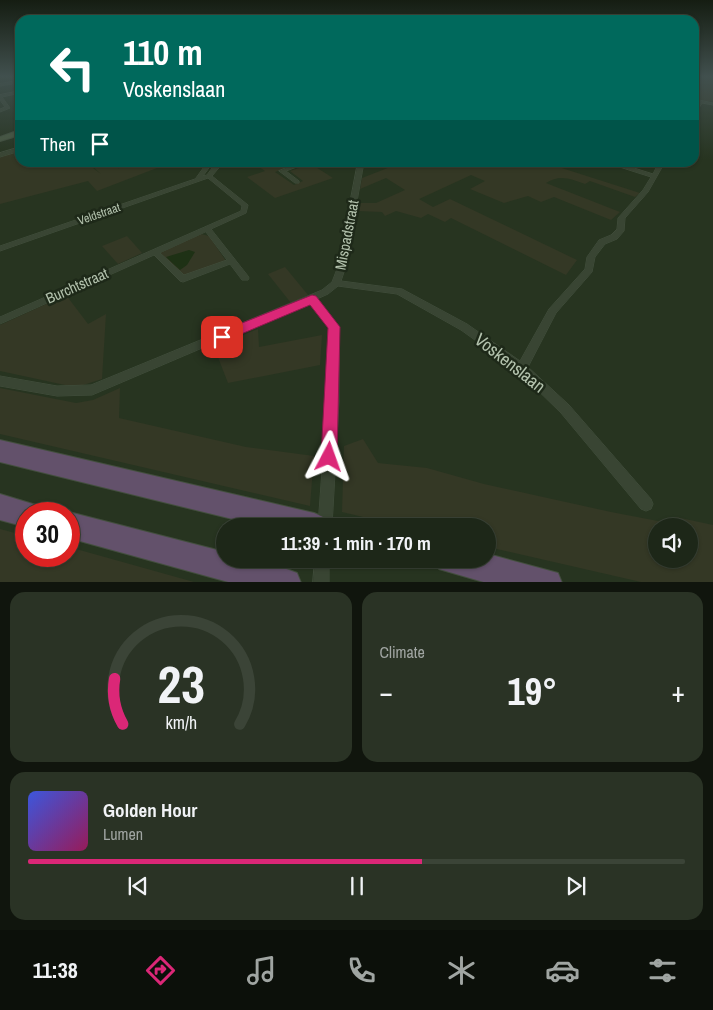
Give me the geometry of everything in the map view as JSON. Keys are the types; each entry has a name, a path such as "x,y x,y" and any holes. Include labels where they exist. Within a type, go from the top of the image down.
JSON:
{"highway":[{"path":"0,451 281,518"},
{"path":"0,506 15,510"},
{"path":"80,528 286,582"},
{"path":"488,568 548,582"}],"main road":[{"path":"0,139 15,134"}],"street":[{"path":"0,111 8,108 5,104"},
{"path":"0,155 15,151"},
{"name":"Veldstraat","path":"197,180 207,167"},
{"name":"Veldstraat","path":"0,249 210,176 217,167"},
{"path":"293,167 282,171 296,182"},
{"name":"Mispadstraat","path":"312,299 336,283 341,269 360,167"},
{"path":"624,167 654,176"},
{"path":"522,368 552,311 589,270 591,257 602,242 614,237 621,229 622,218 646,191 659,167"},
{"name":"Burchtstraat","path":"0,321 154,251 238,216 245,206 210,176"},
{"path":"206,229 245,278"},
{"path":"154,251 183,279 232,261"},
{"name":"Voskenslaan","path":"336,283 399,291 464,327 522,368 565,408 646,504"},
{"path":"0,380 46,391 69,393 92,390 312,299 334,327 325,518"},
{"path":"321,582 322,568"}],"shaded area":[{"path":"15,152 15,167 91,167 101,174 93,167 117,167 119,169 117,167 160,167 97,191 88,181 0,204 0,156"},
{"path":"259,167 288,167 275,172 294,185 303,181 290,171 302,167 316,167 333,178 275,198 247,177 265,171"},
{"path":"390,167 559,167 640,193 635,197 590,181 585,184 565,178 551,180 546,183 620,212 611,220 554,197 541,202 528,196 504,203 470,189 485,181 471,175 419,199 433,207 450,199 577,260 566,275 451,218 445,222 428,214 421,218 396,211 385,216 382,212 357,211 359,203 376,203 405,190 386,178 360,189 362,178"},
{"path":"201,234 209,236 226,261 188,275 183,275 160,254 162,250"},
{"path":"127,236 142,253 118,264 102,246"},
{"path":"189,250 195,252 187,265 180,270 166,257"},
{"path":"285,267 308,295 291,303 268,274"},
{"path":"66,295 88,324 106,314 102,379 80,386 65,385 0,371 0,325"},
{"path":"258,329 259,347 322,335 320,365 228,383 214,347"},
{"path":"0,388 76,403 93,400 120,388 119,418 246,447 314,456 310,506 0,434"},
{"path":"363,439 378,463 427,468 484,484 648,519 648,568 698,568 698,522 713,525 713,582 641,582 496,549 496,518 367,518 342,512 344,446"},
{"path":"0,529 15,533 15,567 80,567 80,550 194,582 0,582"}],"route":[{"path":"222,337 312,299 334,327 333,402 329,457"}]}
